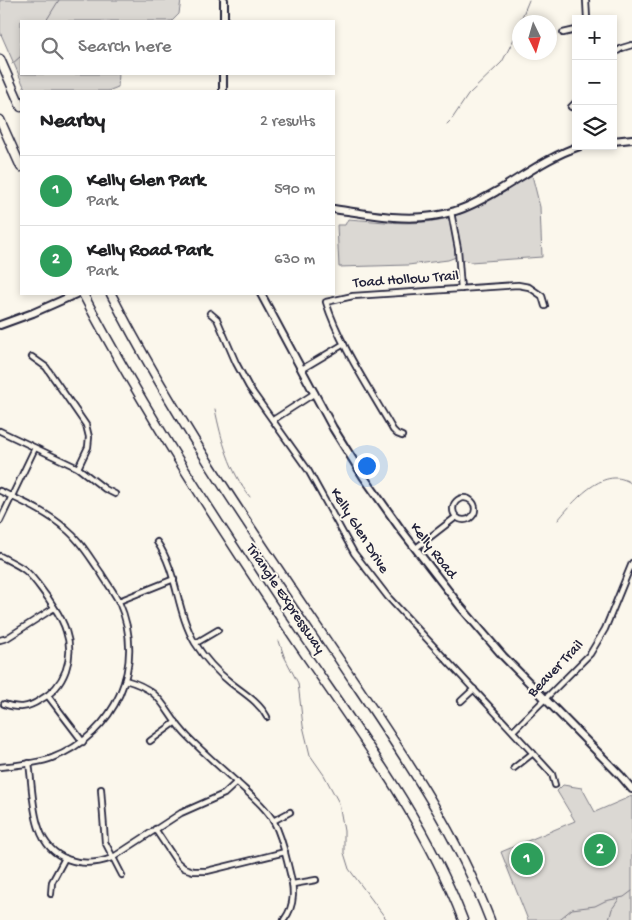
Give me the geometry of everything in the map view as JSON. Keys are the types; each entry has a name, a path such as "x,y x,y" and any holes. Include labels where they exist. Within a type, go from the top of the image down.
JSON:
{"highway":[{"path":"0,60 20,104"},
{"path":"0,120 20,165"},
{"name":"Triangle Expressway","path":"84,295 143,402 198,493 385,772 413,817 432,851 464,920"},
{"name":"Triangle Expressway","path":"112,295 176,409 217,476 436,808 454,839 490,920"}],"street":[{"path":"224,0 224,20"},
{"path":"586,0 587,15"},
{"path":"563,33 572,31"},
{"path":"617,51 632,45"},
{"path":"223,75 223,90"},
{"path":"617,141 632,139"},
{"path":"335,209 405,218 425,217 451,212 477,202 542,163 572,149"},
{"path":"451,212 458,249 461,289"},
{"name":"Toad Hollow Trail","path":"402,436 393,430 344,344 332,321 326,302 353,296 518,285 529,287 542,296 545,306"},
{"path":"0,325 74,295"},
{"name":"Kelly Road","path":"262,295 333,428 363,476 416,548 460,606 503,656 632,789"},
{"name":"Kelly Glen Drive","path":"210,313 217,319 236,364 249,387 308,470 351,546 372,577 552,774 555,785"},
{"path":"302,369 344,344"},
{"path":"32,357 46,367 87,428 89,437 88,448 78,468"},
{"path":"274,420 315,393"},
{"path":"0,431 78,468 105,489 115,494"},
{"path":"0,521 35,448"},
{"path":"0,492 49,516 71,533 82,546 119,601 125,619 129,645 125,680 116,703 108,717 93,734 58,756 29,763 0,766"},
{"path":"465,498 472,502 475,508 472,517 466,520 456,517 453,510 458,500 465,498"},
{"path":"416,548 456,517"},
{"path":"157,542 164,553 174,579 182,614 196,643 215,669 260,705 268,717"},
{"path":"0,556 19,566 30,575 54,608 67,633 70,653 64,676 58,686 48,696 19,708 4,704"},
{"name":"Beaver Trail","path":"513,731 590,654 605,629 632,563"},
{"path":"119,601 174,579"},
{"path":"0,640 7,638 54,608"},
{"path":"196,643 218,630"},
{"path":"125,680 154,692 189,738 259,803 273,820 280,836 293,884 293,900 284,920"},
{"path":"462,702 474,689"},
{"path":"48,696 83,742"},
{"path":"150,741 176,722"},
{"path":"514,768 533,754"},
{"path":"29,763 39,828 46,842 65,858 85,863 101,862 112,858 181,812 218,797 237,782"},
{"path":"101,789 104,837 112,858 122,876"},
{"path":"273,820 290,812"},
{"path":"155,829 177,862 184,868 193,871 207,871 285,852"},
{"path":"51,894 52,882 65,858"},
{"path":"293,884 316,880"}],"shaded area":[{"path":"0,0 181,0 179,14 173,20 20,20 20,75 119,75 118,87 110,90 26,90 0,32"},
{"path":"532,175 540,207 542,257 470,262 456,257 448,260 408,265 339,267 337,225 345,225 348,219 405,223 439,220 474,208"},
{"path":"563,785 582,788 595,812 632,796 632,920 528,920 501,852 575,821 557,791"}],"waterway":[{"path":"47,20 59,0"},
{"path":"523,15 529,0"},
{"path":"447,124 468,95 502,62 512,43"},
{"path":"12,64 20,57"},
{"path":"215,409 227,455 237,477 250,497"},
{"path":"558,520 581,495 601,481 611,478 622,479 632,484"},
{"path":"279,641 284,656 298,683 303,726 310,755 324,775 339,803 344,831 344,853 349,869 387,920"},
{"path":"561,918 572,909 595,906 605,901 624,897 632,891"},
{"path":"609,920 612,909 619,899"}],"place":[{"name":"Kelly Road Park","path":"600,850"},
{"name":"Kelly Glen Park","path":"527,859"}]}
